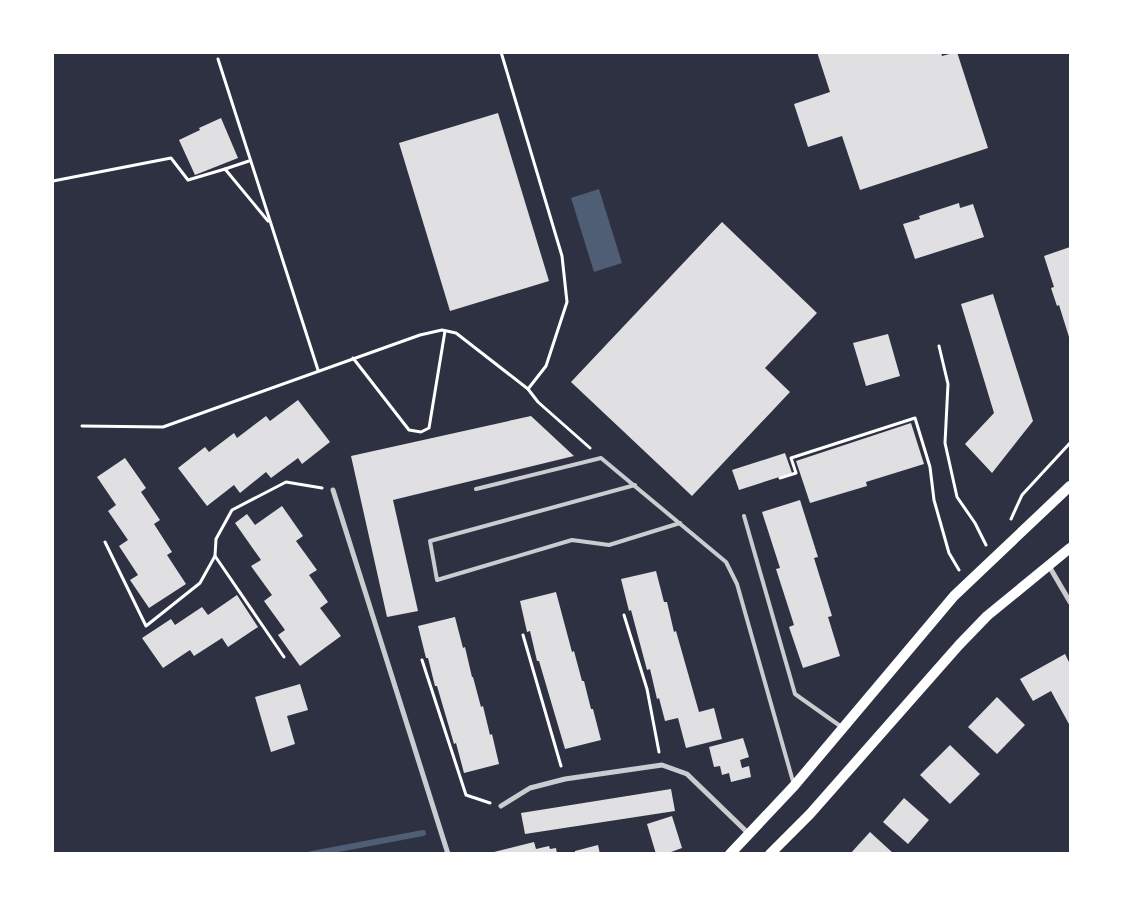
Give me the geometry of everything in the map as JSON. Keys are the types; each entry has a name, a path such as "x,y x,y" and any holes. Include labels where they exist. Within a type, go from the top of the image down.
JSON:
{"main road":[{"path":"730,854 794,786 954,596 1070,486"},
{"path":"770,854 810,814 987,616 1070,548"}],"street":[{"path":"333,490 448,854"},
{"path":"1049,566 1070,602"},
{"path":"501,806 530,788 565,779 662,765 688,774 749,834"}],"lane":[{"path":"476,489 601,458 726,562 737,584 794,786"},
{"path":"635,485 430,541 437,580 572,540 609,545 680,523"},
{"path":"744,516 795,694 843,728"}],"path":[{"path":"501,52 562,256 567,302 546,366 528,389"},
{"path":"218,59 249,161 318,370"},
{"path":"53,181 171,158 188,180 249,161"},
{"path":"225,169 270,223"},
{"path":"82,426 163,427 318,370 420,335 442,330 456,333 528,389 538,402 601,458"},
{"path":"353,358 409,430 421,432 429,428 445,331"},
{"path":"939,346 948,384 945,443 957,497 975,523 993,558"},
{"path":"780,478 796,473 791,458 915,418 930,467 934,500 949,553 966,584"},
{"path":"1009,522 1022,495 1070,444"},
{"path":"105,542 146,626 200,583 214,556 216,539 232,510 286,482 333,490"},
{"path":"214,556 284,658"},
{"path":"624,615 647,689 662,765"},
{"path":"523,635 565,779"},
{"path":"422,660 466,795 501,806"}],"water":[{"path":"599,189 622,263 594,272 571,198"}],"building":[{"path":"817,52 941,52 942,56 957,52 988,148 860,190 842,136 808,147 794,104 830,92"},
{"path":"498,113 549,281 450,311 399,143"},
{"path":"221,118 238,158 195,175 179,140"},
{"path":"959,203 960,208 973,204 984,237 915,259 903,224 920,219 919,216"},
{"path":"722,222 817,313 765,368 790,392 692,496 571,382"},
{"path":"1070,247 1069,337 1059,305 1057,306 1051,288 1054,287 1044,256"},
{"path":"993,294 1033,421 992,473 965,444 994,413 961,304"},
{"path":"888,334 900,376 866,386 853,343"},
{"path":"298,400 330,442 302,464 298,458 271,478 266,472 240,493 234,485 207,506 178,468 205,447 209,452 234,433 237,438 266,416 270,421"},
{"path":"531,416 574,456 393,500 418,611 387,617 351,456"},
{"path":"911,423 924,464 866,482 867,486 810,503 796,461"},
{"path":"785,453 792,473 739,490 732,470"},
{"path":"125,458 146,488 141,492 160,520 154,524 172,552 167,555 186,584 149,608 130,580 138,575 119,546 128,540 108,511 116,505 97,477"},
{"path":"800,500 818,557 814,558 832,616 828,617 840,656 803,668 789,627 794,625 776,569 780,568 762,512"},
{"path":"282,506 303,536 296,541 317,570 309,575 328,602 320,608 341,636 300,666 278,635 285,630 264,601 272,595 251,566 261,560 235,523 247,514 255,525"},
{"path":"656,571 664,602 667,602 674,632 676,631 699,712 714,708 722,739 686,748 678,718 665,721 659,698 657,699 650,669 647,670 621,579"},
{"path":"556,592 572,652 574,651 582,681 584,681 601,740 565,749 539,661 537,661 530,631 527,632 520,601"},
{"path":"237,595 258,627 228,647 222,638 194,656 190,650 163,668 142,638 171,619 175,625 202,607 208,615"},
{"path":"455,617 481,707 483,706 490,735 492,734 499,764 464,773 437,686 435,686 428,658 426,658 418,626"},
{"path":"1065,654 1070,664 1070,726 1051,691 1033,701 1020,679"},
{"path":"300,684 308,710 287,716 295,744 271,752 255,697"},
{"path":"997,697 1025,725 997,754 968,727"},
{"path":"743,738 749,757 740,760 742,768 749,766 751,777 731,782 729,773 722,775 720,766 714,767 709,747"},
{"path":"950,745 980,774 950,804 920,775"},
{"path":"671,789 675,811 525,834 521,813"},
{"path":"904,798 929,820 908,844 883,822"},
{"path":"672,816 682,848 671,852 672,854 656,854 647,824"},
{"path":"870,832 894,854 850,854"},
{"path":"534,842 536,849 549,846 550,849 556,848 557,854 486,854"},
{"path":"598,845 600,854 575,854 575,851"}],"waterway":[{"path":"312,854 423,833"}]}
